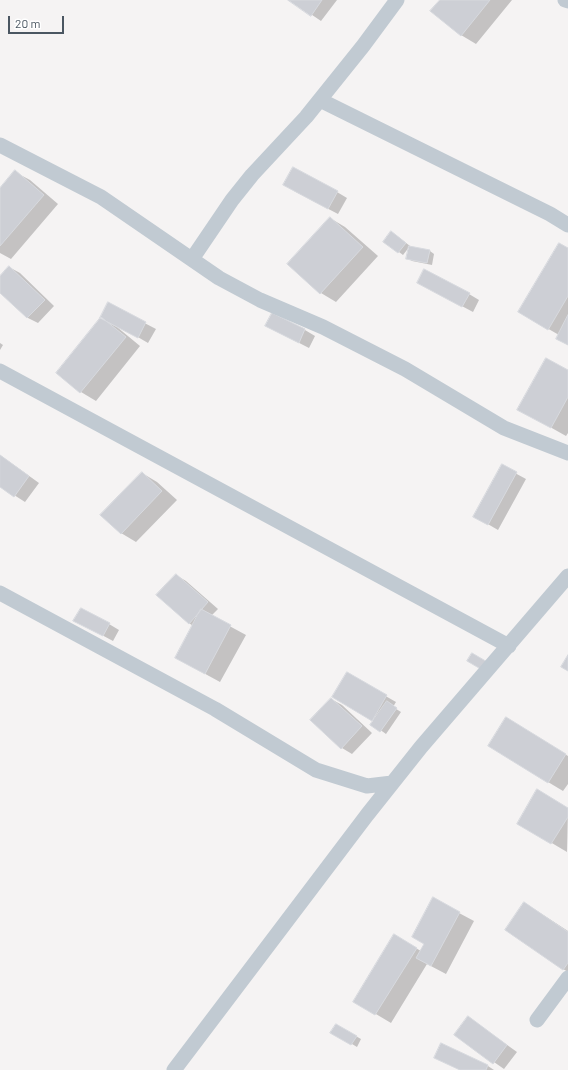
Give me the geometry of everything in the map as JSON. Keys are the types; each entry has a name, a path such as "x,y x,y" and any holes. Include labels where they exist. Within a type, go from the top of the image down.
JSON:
{"street":[{"path":"192,259 232,200 320,100 397,0"},
{"path":"320,100 550,214 568,225"},
{"path":"0,145 101,197 219,278 246,293 323,327 405,369 504,428 568,453"},
{"path":"0,371 509,646"},
{"path":"174,1070 392,783 421,747 568,576"},
{"path":"0,593 216,709 316,770 367,786 392,783"},
{"path":"537,1020 568,978"}],"building":[{"path":"288,0 322,0 311,16"},
{"path":"440,0 490,0 461,36 430,11"},
{"path":"293,167 338,191 328,209 283,185"},
{"path":"15,170 44,195 0,246 0,188"},
{"path":"330,217 363,247 320,294 287,264"},
{"path":"391,231 406,243 398,253 383,242"},
{"path":"559,243 568,248 568,296 548,330 518,312"},
{"path":"409,246 430,250 427,263 406,259"},
{"path":"9,266 45,300 27,318 0,293 0,276"},
{"path":"424,269 470,293 462,307 417,283"},
{"path":"108,302 146,322 138,338 100,318"},
{"path":"272,313 305,329 299,343 265,326"},
{"path":"568,315 568,345 556,339"},
{"path":"101,317 126,337 80,393 56,373"},
{"path":"546,358 568,370 568,397 551,428 517,410"},
{"path":"0,455 29,476 14,497 0,487"},
{"path":"502,464 517,472 488,525 473,517"},
{"path":"142,472 162,491 121,534 100,515"},
{"path":"176,574 208,602 189,624 156,595"},
{"path":"81,608 110,623 103,636 73,621"},
{"path":"201,609 231,625 205,674 175,658"},
{"path":"472,653 489,663 484,671 467,661"},
{"path":"568,655 568,671 561,667"},
{"path":"347,672 387,695 372,721 332,697"},
{"path":"331,698 362,726 341,749 310,720"},
{"path":"387,701 397,708 380,732 370,725"},
{"path":"506,717 566,754 548,783 488,746"},
{"path":"537,789 568,808 568,817 551,844 517,824"},
{"path":"433,897 460,912 431,966 416,958 424,944 412,937"},
{"path":"524,902 568,932 568,963 563,970 505,930"},
{"path":"394,934 417,948 375,1015 353,1002"},
{"path":"468,1016 507,1045 493,1064 454,1035"},
{"path":"336,1024 357,1036 351,1045 330,1033"},
{"path":"441,1043 488,1065 486,1070 460,1070 434,1058"}]}
